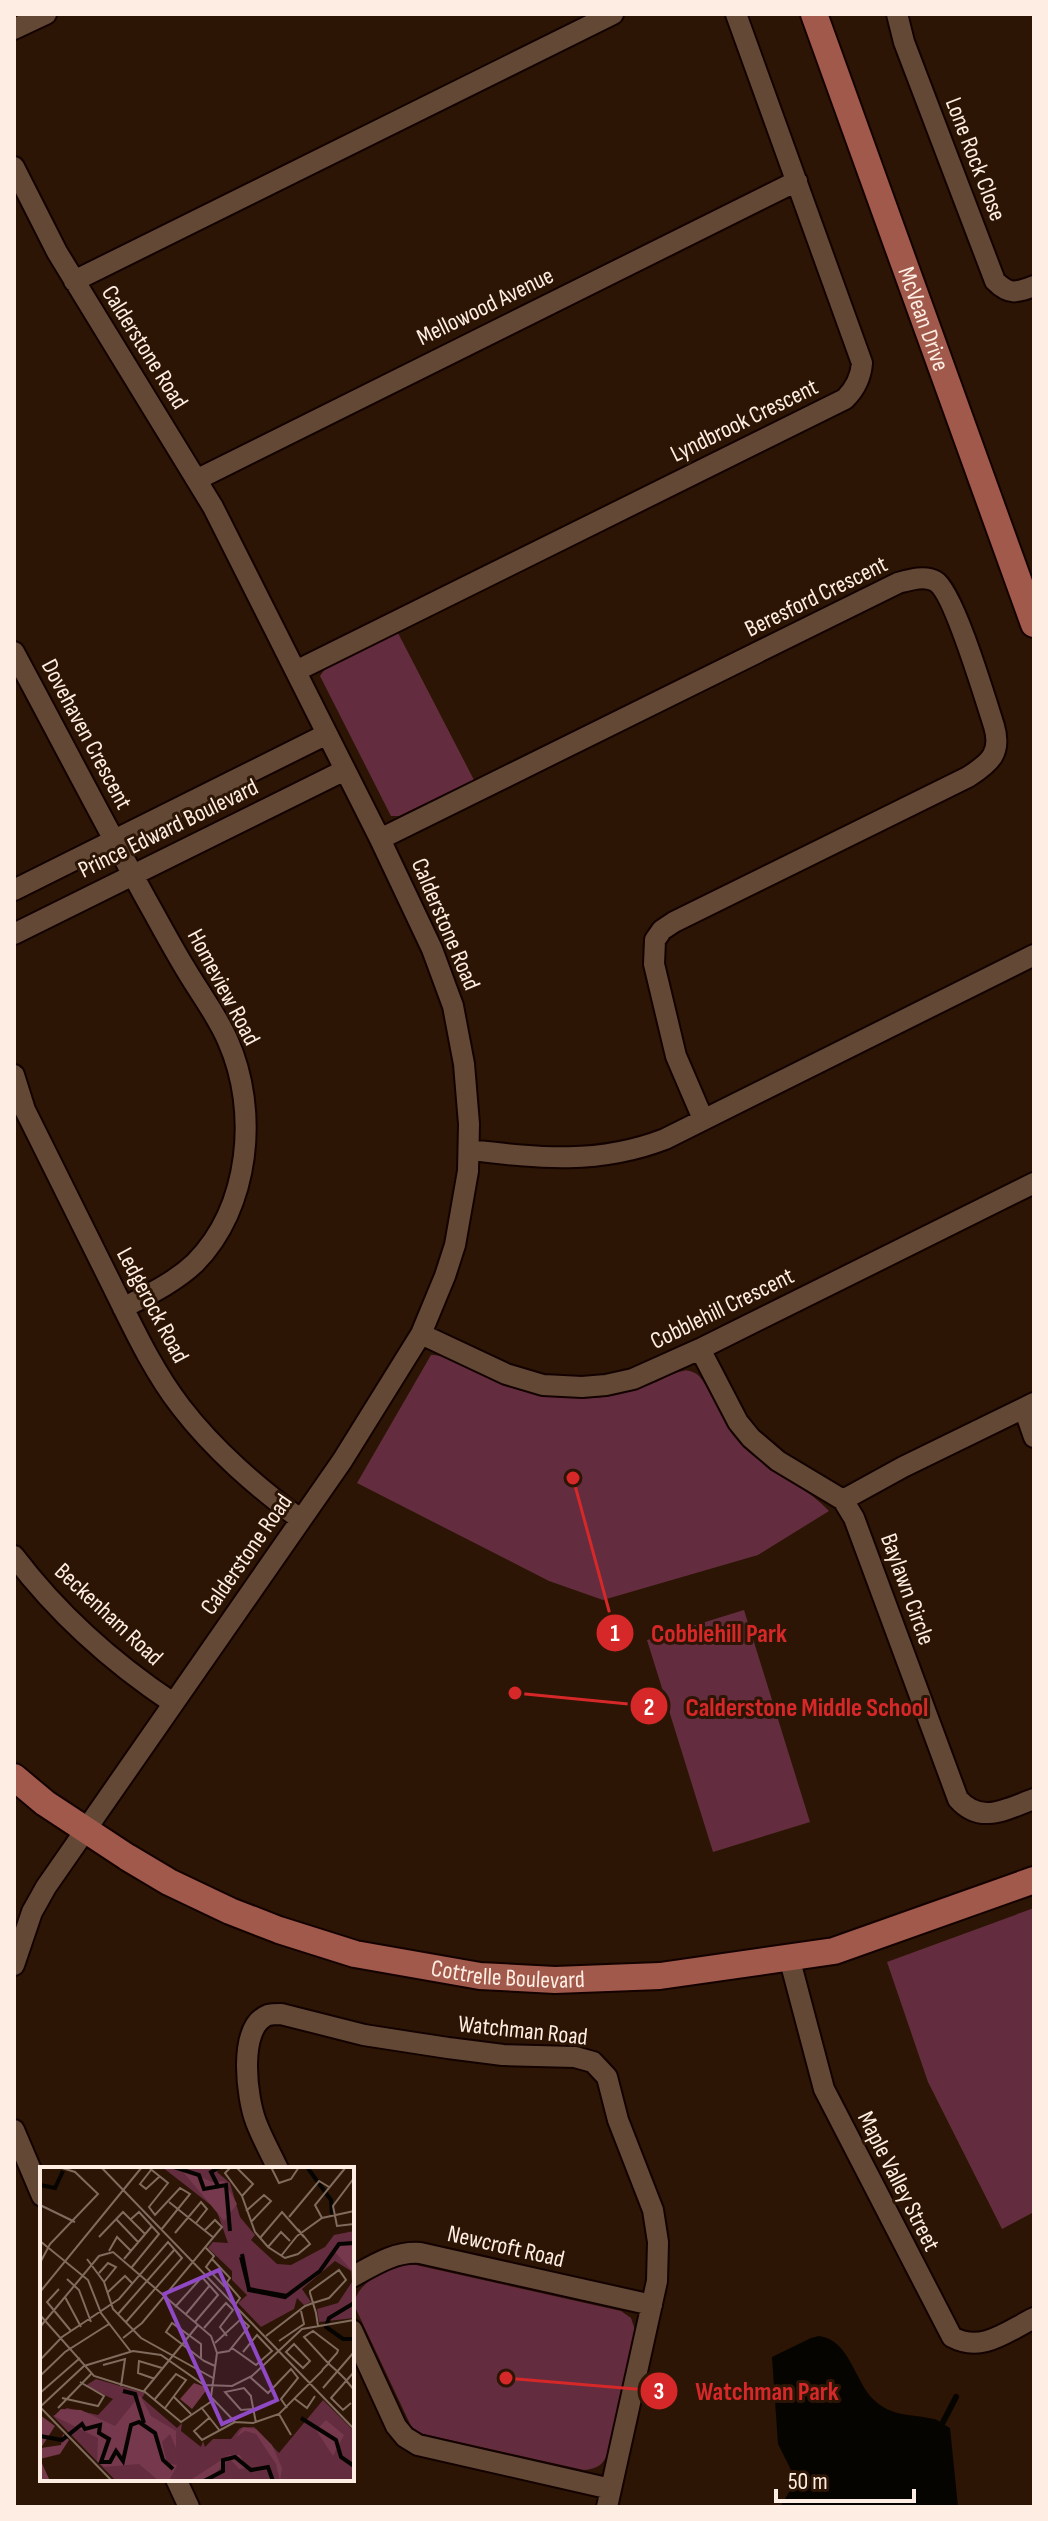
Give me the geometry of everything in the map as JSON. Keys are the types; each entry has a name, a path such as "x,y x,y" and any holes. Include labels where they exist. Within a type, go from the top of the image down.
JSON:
{"main road":[{"name":"McVean Drive","path":"814,14 1034,624"},
{"name":"Cottrelle Boulevard","path":"14,1777 85,1830 169,1882 230,1911 340,1949 480,1976 578,1980 672,1975 834,1951 1034,1880"}],"street":[{"path":"14,29 46,14"},
{"path":"74,281 613,14"},
{"name":"Lyndbrook Crescent","path":"296,671 845,399 856,386 862,363 736,14"},
{"name":"Lone Rock Close","path":"897,14 904,42 995,281 1005,291 1019,292 1034,286"},
{"name":"Calderstone Road","path":"14,167 74,281 198,479 380,839 432,949 453,1006 464,1064 469,1150 455,1245 421,1334 342,1461 39,1900 14,1965"},
{"name":"Mellowood Avenue","path":"198,479 797,181"},
{"name":"Beresford Crescent","path":"380,839 898,583 925,578 939,583 951,602 994,726 998,741 995,752 981,769 968,777 662,930 655,940 654,964 676,1056 703,1119"},
{"name":"Dovehaven Crescent","path":"14,652 115,841"},
{"name":"Prince Edward Boulevard","path":"14,890 327,734"},
{"name":"Prince Edward Boulevard","path":"14,934 345,770"},
{"name":"Homeview Road","path":"115,841 229,1042 242,1088 245,1133 238,1188 229,1214 216,1237 182,1274 123,1308"},
{"path":"469,1150 573,1158 641,1148 1034,955"},
{"name":"Ledgerock Road","path":"14,1075 25,1110 156,1371 199,1430 253,1482 300,1519"},
{"name":"Cobblehill Crescent","path":"421,1334 506,1374 543,1385 606,1385 633,1379 700,1349 1034,1183"},
{"path":"700,1349 738,1422 751,1438 778,1461 843,1500 1029,1406 1034,1437"},
{"name":"Baylawn Circle","path":"843,1500 865,1545 958,1799 971,1810 983,1814 1034,1799"},
{"name":"Beckenham Road","path":"14,1556 50,1600 89,1637 145,1685 173,1703"},
{"name":"Maple Valley Street","path":"789,1957 824,2089 952,2337 964,2344 987,2341 1034,2318"},
{"name":"Watchman Road","path":"277,2167 255,2120 246,2065 252,2034 268,2015 281,2014 364,2035 448,2048 503,2055 585,2059 593,2062 607,2077 618,2120 653,2210 658,2264 652,2305 609,2498 418,2445 405,2437 396,2426 354,2334"},
{"path":"14,2130 40,2191"},
{"name":"Newcroft Road","path":"354,2276 393,2256 406,2252 420,2253 652,2305"},
{"path":"177,2481 189,2507"}],"shaded area":[{"path":"398,633 474,780 399,816 391,816 320,676 325,669"},
{"path":"431,1355 458,1362 514,1388 558,1397 614,1395 679,1372 695,1373 705,1383 729,1429 744,1447 829,1511 758,1555 603,1600 549,1581 357,1483"},
{"path":"744,1610 810,1822 713,1852 647,1640"},
{"path":"1034,1908 1034,2212 1002,2229 928,2082 887,1962"},
{"path":"407,2263 621,2311 631,2318 635,2330 608,2453 602,2463 584,2470 419,2433 411,2426 354,2305 367,2283"},
{"path":"819,2336 838,2345 867,2392 881,2405 895,2412 936,2420 950,2428 958,2507 780,2507 791,2489 793,2474 778,2444 772,2357"}],"waterway":[{"path":"939,2430 956,2397"}],"place":[{"name":"Cobblehill Park","path":"573,1478"},
{"name":"Calderstone Middle School","path":"515,1693"},
{"name":"Watchman Park","path":"506,2378"}]}
